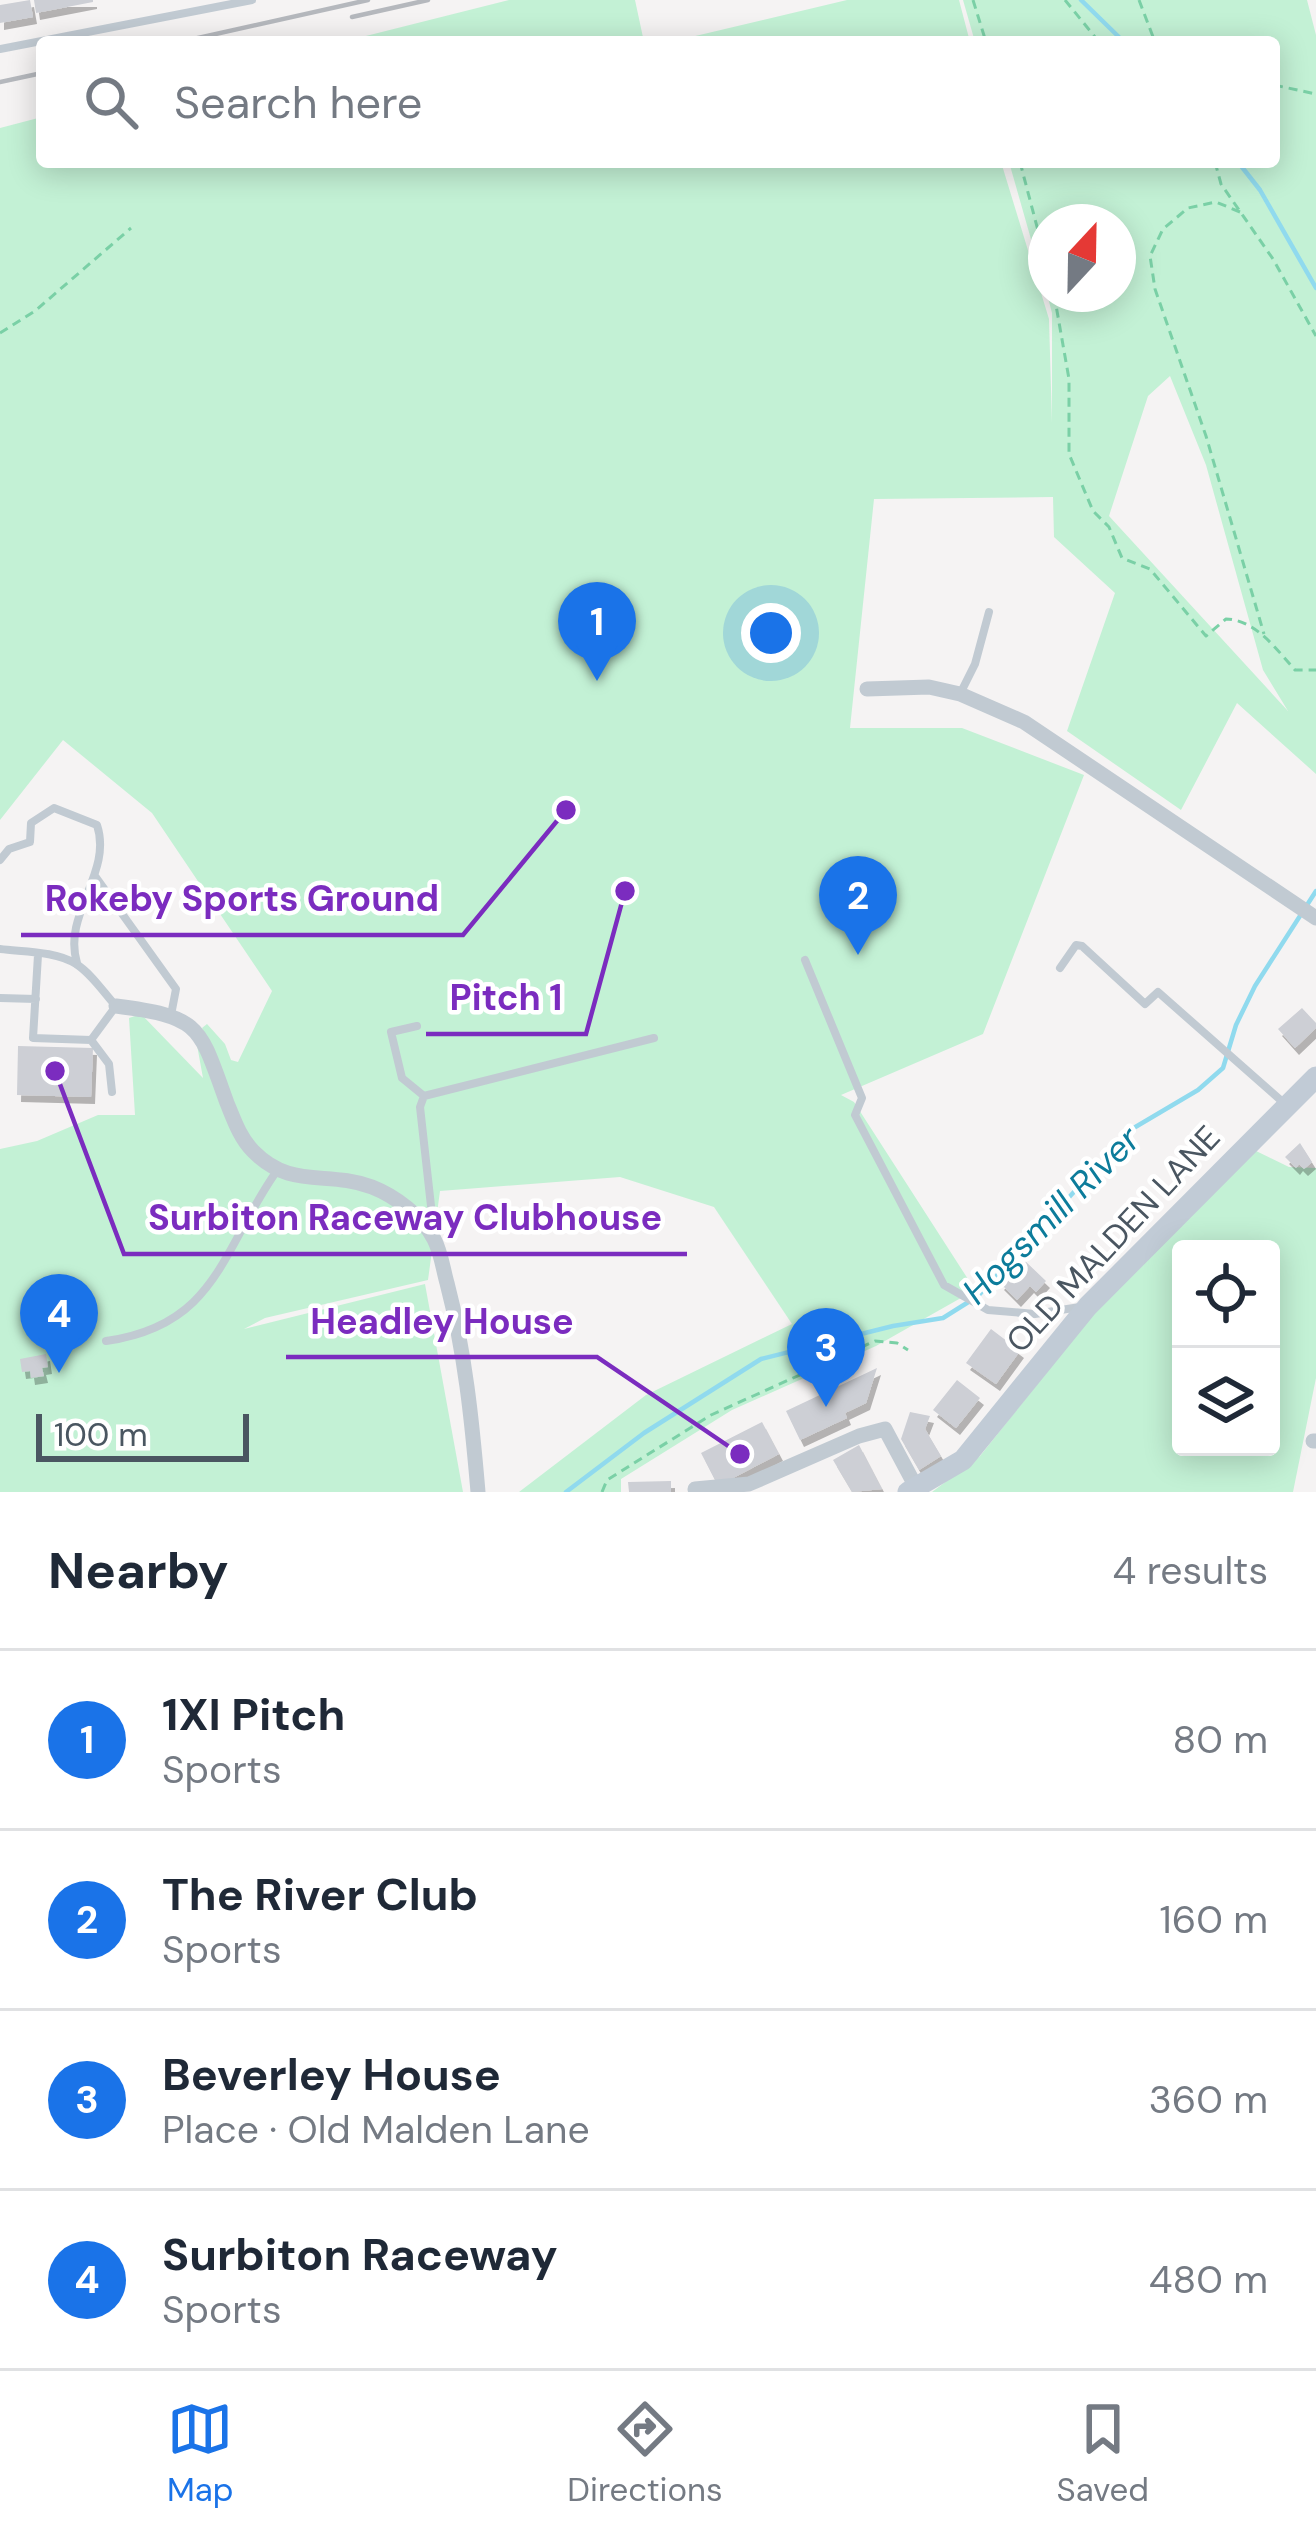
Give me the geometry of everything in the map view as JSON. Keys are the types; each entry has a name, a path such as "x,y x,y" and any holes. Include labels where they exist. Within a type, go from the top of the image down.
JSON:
{"main road":[{"name":"OLD MALDEN LANE","path":"912,1490 963,1460 1088,1306 1316,1077"}],"street":[{"path":"867,689 929,687 960,694 1024,722 1316,918"},
{"path":"116,1006 171,1016 200,1033 236,1126 249,1147 276,1172 350,1180 393,1196 435,1240 468,1385 478,1492"},
{"path":"695,1489 749,1484 885,1429 912,1490"}],"lane":[{"path":"67,36 252,0"},
{"path":"0,49 36,42"},
{"path":"960,694 989,613"},
{"path":"0,860 9,849 30,842 31,823 54,808 97,825 95,876 78,914 73,950 77,964 116,1006 91,1040"},
{"path":"95,876 176,989 171,1016"},
{"path":"1060,968 1076,945 1082,946 1145,1004 1158,992 1286,1104"},
{"path":"0,949 77,964"},
{"path":"38,955 33,1038 91,1040"},
{"path":"806,960 862,1098 855,1115 944,1285 988,1310 1035,1314 1088,1306"},
{"path":"0,998 36,999"},
{"path":"417,1026 391,1032 402,1078 424,1096"},
{"path":"424,1096 654,1038"},
{"path":"91,1040 109,1064 112,1092"},
{"path":"424,1096 421,1107 435,1240"},
{"path":"106,1341 146,1334 194,1304 218,1273 248,1211 276,1172"}],"path":[{"path":"973,0 984,36"},
{"path":"1065,0 1094,36"},
{"path":"1139,0 1153,36"},
{"path":"1280,86 1316,94"},
{"path":"1022,168 1031,204"},
{"path":"1217,168 1221,184 1274,259 1316,336"},
{"path":"1240,212 1216,202 1188,208 1162,229 1150,256 1160,308 1206,436 1264,636"},
{"path":"0,333 34,311 131,228"},
{"path":"1057,312 1069,380 1069,454 1093,511 1109,526 1122,558 1150,568 1206,636 1226,619 1238,620 1264,636 1294,670 1316,670"},
{"path":"602,1492 607,1480 711,1415 875,1341 898,1343 908,1350"}],"green space":[{"path":"509,0 635,0 643,36 366,36"},
{"path":"847,0 959,0 968,36 695,36"},
{"path":"963,0 1307,0 1316,35 1316,774 1237,703 1181,810 1067,731 1115,593 1054,537 1053,497 874,499 850,728 962,728 1084,775 983,1034 841,1095 854,1102 975,1290 876,1346 732,1410 621,1479 621,1492 519,1492 646,1395 792,1324 714,1207 620,1177 440,1191 428,1280 265,1318 244,1329 425,1284 463,1492 0,1492 0,1149 37,1141 98,1115 135,1115 129,1018 141,1014 203,1078 197,1045 206,1036 202,1028 207,1024 225,1044 231,1060 238,1062 272,991 152,813 63,740 0,820 0,128 36,119 36,168 1003,168 1028,250 1028,312 1047,312 1049,319 1052,423 1052,313 1136,312 1136,204 1028,204 1028,229 1011,168 1280,168 1280,36 973,36","holes":["1170,376 1206,465 1263,670 1288,711 1109,516 1148,396"]},
{"path":"1252,1149 1289,1167 1316,1168 1316,1378 1293,1492 932,1492 980,1456 1132,1265"}],"building":[{"path":"30,0 33,17 0,23 0,5"},
{"path":"34,0 93,0 93,2 36,13"},
{"path":"1302,1008 1316,1028 1295,1048 1278,1029"},
{"path":"18,1046 93,1048 91,1097 17,1095"},
{"path":"1300,1143 1312,1162 1304,1169 1285,1157"},
{"path":"1023,1259 1046,1281 1036,1292 1030,1286 1017,1300 1000,1283"},
{"path":"991,1329 1020,1351 996,1384 966,1363"},
{"path":"46,1354 44,1376 31,1378 30,1371 22,1372 20,1359"},
{"path":"877,1368 866,1403 845,1413 847,1418 800,1440 786,1411"},
{"path":"957,1380 980,1398 956,1428 933,1410"},
{"path":"910,1412 930,1416 925,1429 941,1456 919,1470 901,1439"},
{"path":"762,1422 779,1454 718,1486 701,1453"},
{"path":"859,1445 882,1489 852,1492 833,1460"},
{"path":"671,1481 671,1492 629,1492 628,1482"}],"waterway":[{"name":"Hogsmill River","path":"1081,0 1118,36"},
{"name":"Hogsmill River","path":"1243,168 1316,288"},
{"name":"Hogsmill River","path":"566,1492 644,1433 761,1359 943,1318 978,1296 1132,1129 1198,1090 1223,1068 1255,986 1316,891"}],"railway":[{"path":"207,36 368,0"},
{"path":"352,17 428,0"},
{"path":"0,82 36,74"}],"place":[{"name":"1XI Pitch","path":"597,681"},
{"name":"Rokeby Sports Ground","path":"566,810"},
{"name":"Pitch 1","path":"625,891"},
{"name":"The River Club","path":"858,955"},
{"name":"Surbiton Raceway Clubhouse","path":"55,1071"},
{"name":"Surbiton Raceway","path":"59,1373"},
{"name":"Beverley House","path":"826,1407"},
{"name":"Headley House","path":"740,1454"}]}
